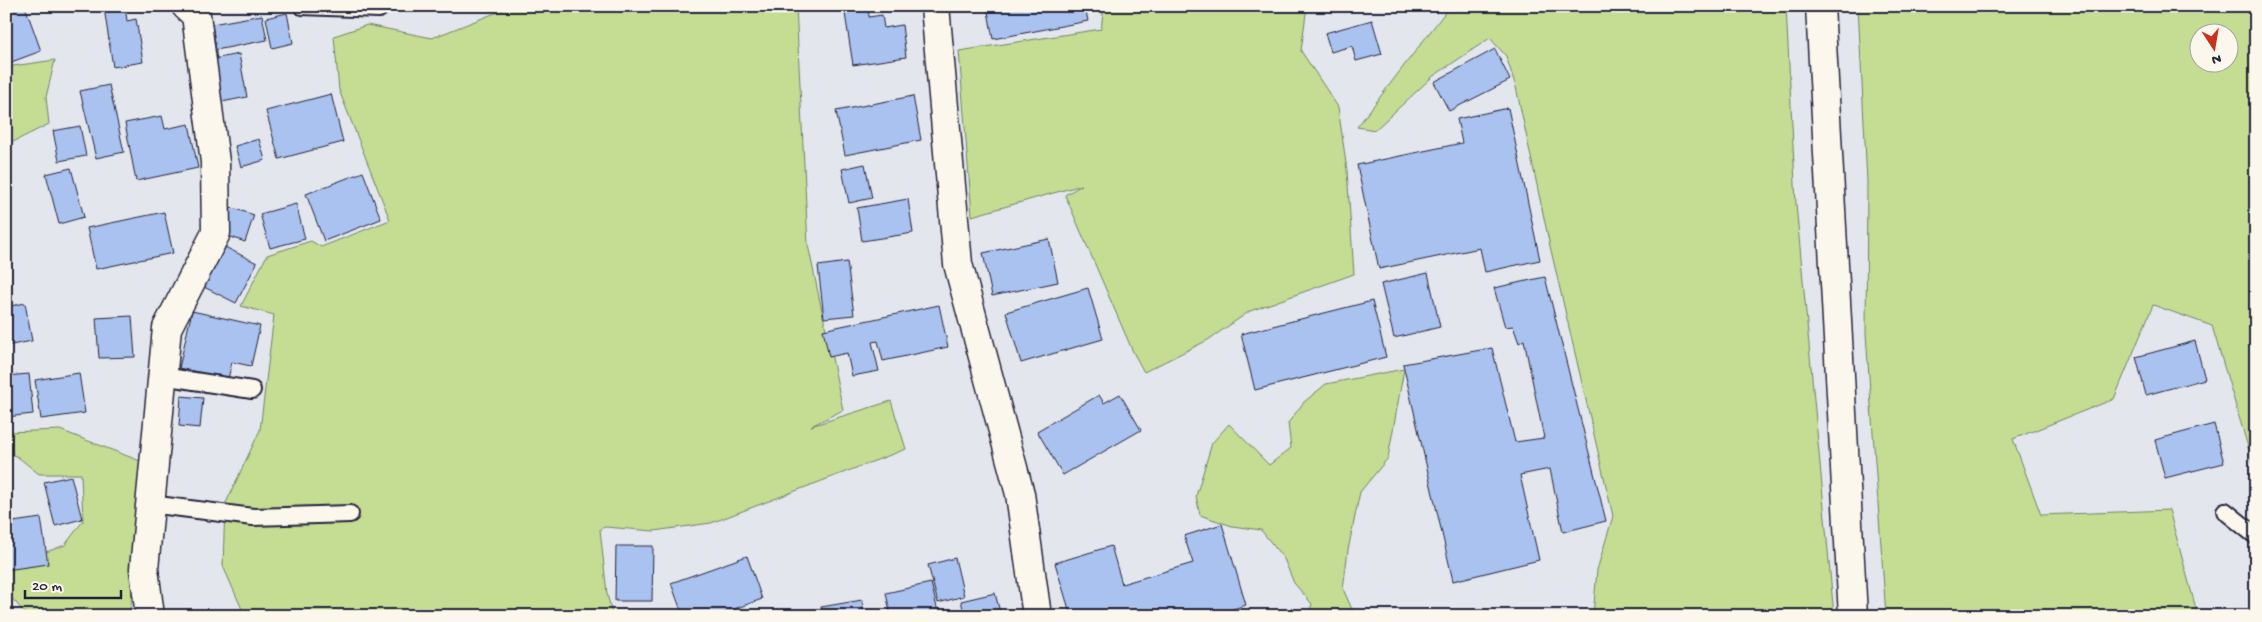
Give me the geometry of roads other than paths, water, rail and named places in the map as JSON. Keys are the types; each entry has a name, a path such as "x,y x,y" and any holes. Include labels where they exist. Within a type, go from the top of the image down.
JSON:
{"street":[{"path":"150,616 144,569 167,328 216,233 215,162 196,15 186,6"},
{"path":"935,6 958,264 1020,494 1037,616"},
{"path":"1820,6 1854,616"}],"lane":[{"path":"302,6 379,9 379,6"},
{"path":"162,376 252,390"},
{"path":"150,504 253,517 350,514"},
{"path":"2225,511 2256,536"}]}
